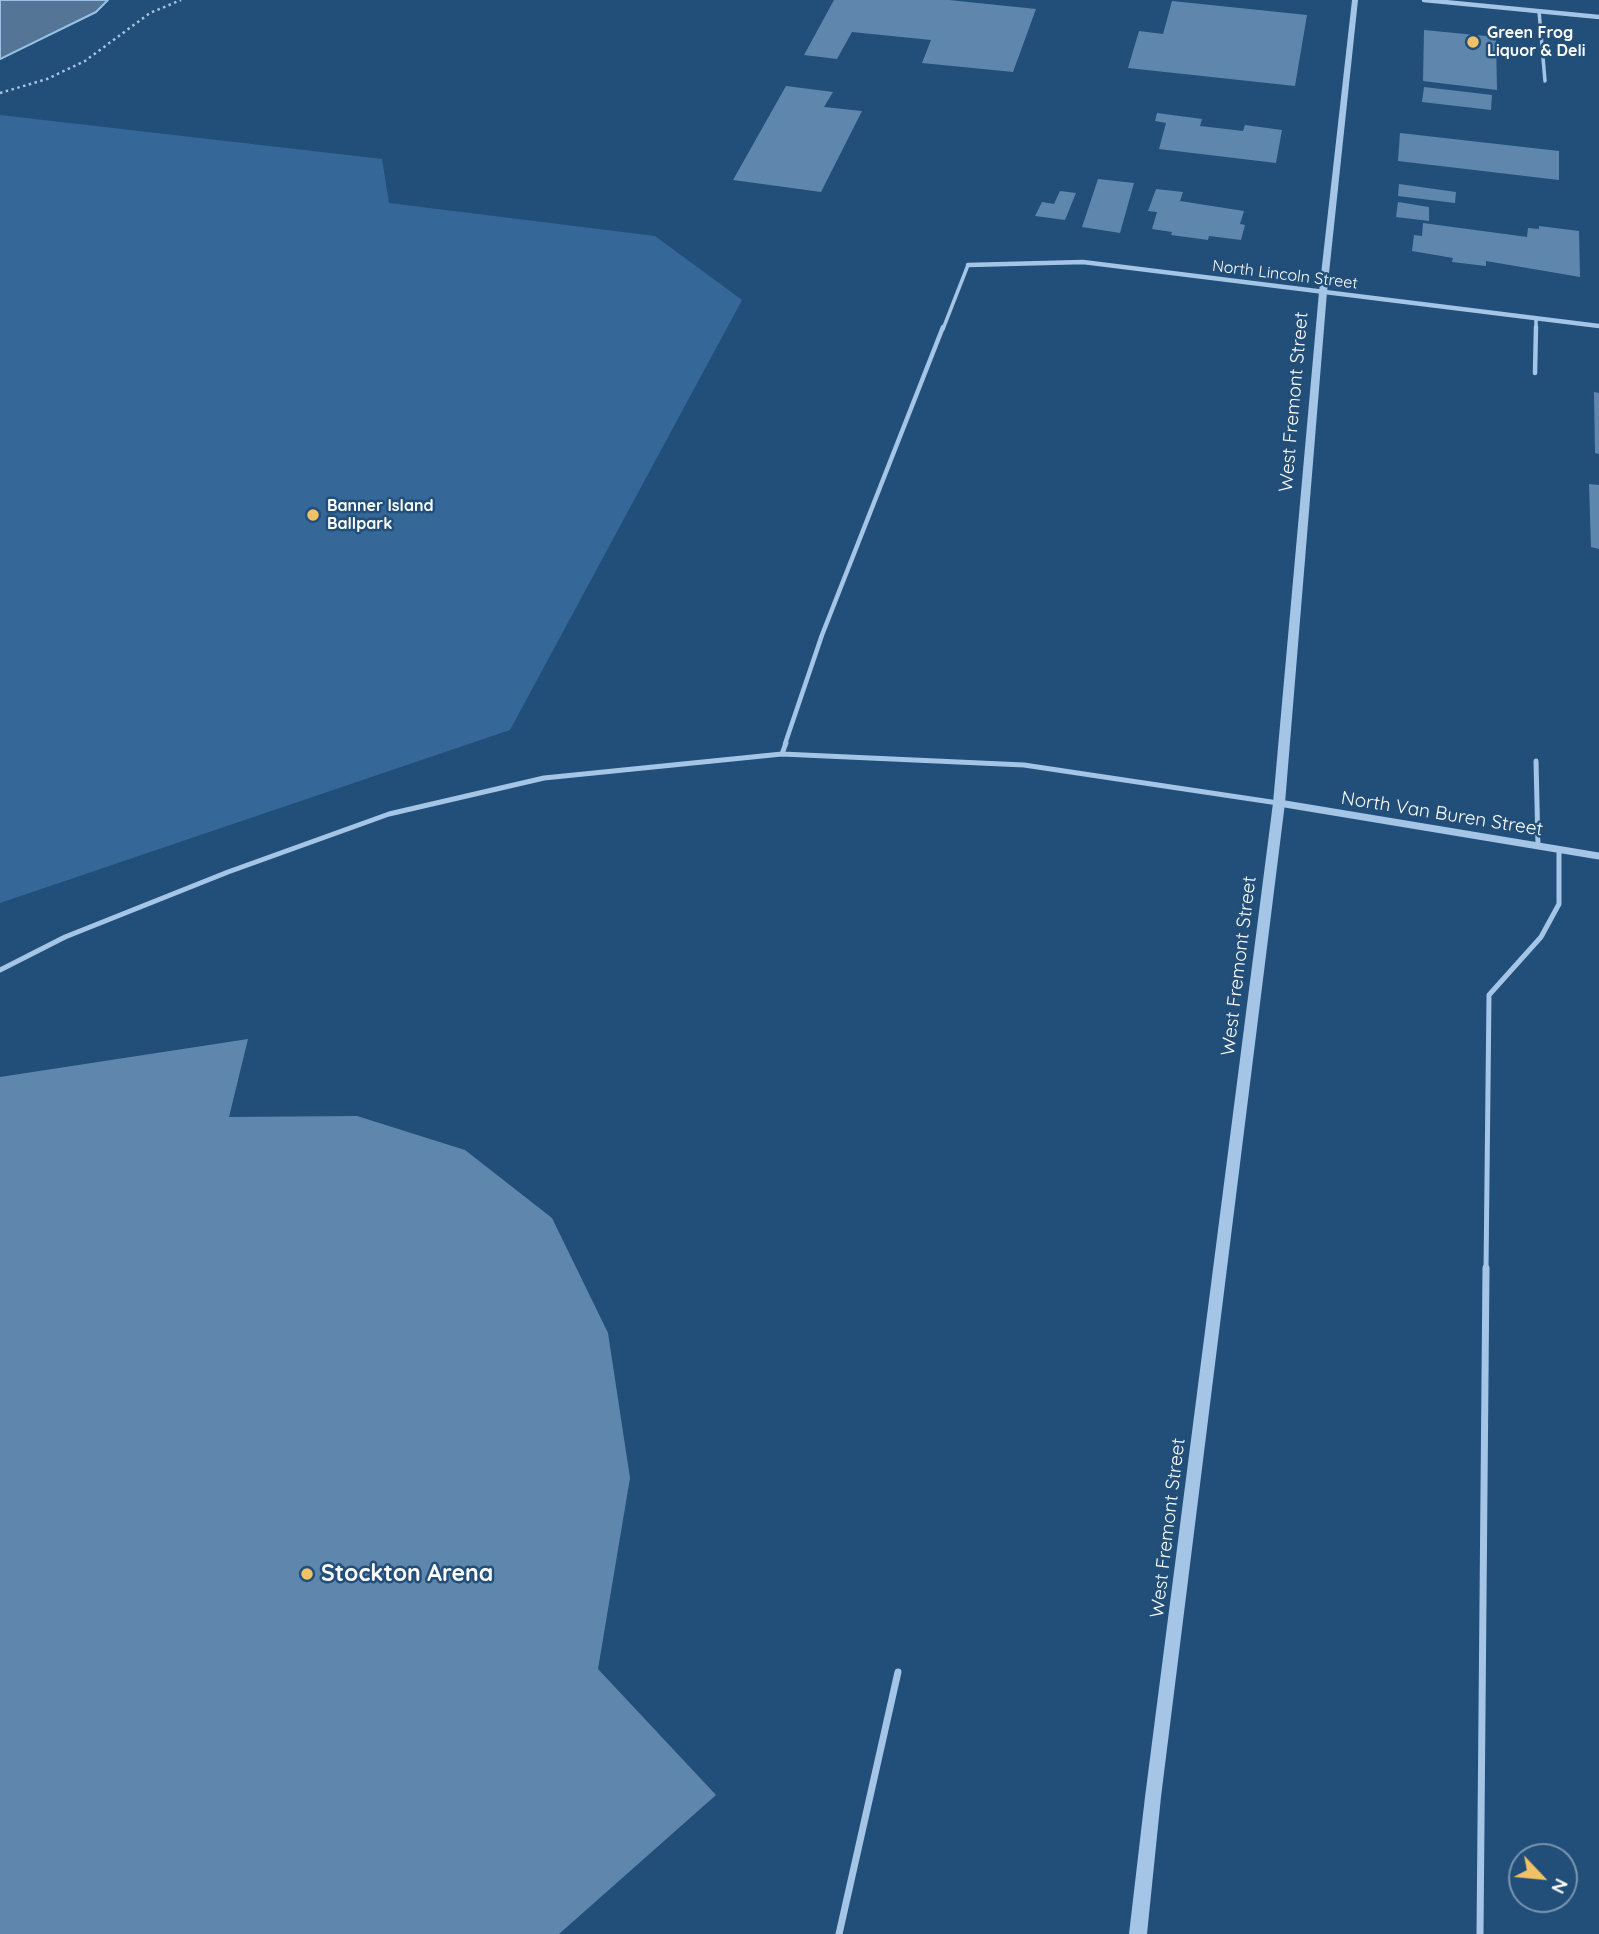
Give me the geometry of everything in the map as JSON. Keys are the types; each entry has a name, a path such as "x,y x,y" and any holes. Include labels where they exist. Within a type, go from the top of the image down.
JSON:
{"street":[{"name":"West Fremont Street","path":"1138,1934 1279,803 1323,292 1355,0"},
{"path":"1424,0 1599,17"},
{"name":"North Lincoln Street","path":"968,265 1083,262 1599,326"},
{"name":"North Van Buren Street","path":"1279,803 1599,856"}],"lane":[{"path":"1539,11 1545,81"},
{"path":"782,754 822,635 968,265"},
{"path":"1535,373 1536,317"},
{"path":"0,970 65,937 203,882 389,814 544,778 782,754 1024,765 1279,803"},
{"path":"1536,761 1538,846"},
{"path":"1480,1934 1489,995 1541,937 1559,904 1559,849"},
{"path":"839,1934 898,1672"}],"path":[{"path":"0,93 47,79 85,61 150,13 180,0"}],"shaded area":[{"path":"0,0 108,0 96,12 0,59"},
{"name":"Banner Island Ballpark","path":"0,115 382,159 389,203 655,236 742,300 510,730 0,903"}],"building":[{"path":"834,0 949,0 1036,9 1013,72 922,63 931,40 852,32 837,59 804,55"},
{"path":"1172,1 1307,15 1295,86 1128,68 1139,31 1163,34"},
{"path":"1424,30 1496,37 1497,90 1423,81"},
{"path":"786,86 833,92 824,107 862,111 821,192 733,180"},
{"path":"1424,87 1492,95 1491,110 1422,102"},
{"path":"1157,113 1202,119 1200,126 1243,131 1245,125 1282,130 1276,163 1159,149 1166,123 1155,121"},
{"path":"1400,133 1559,151 1559,180 1398,161"},
{"path":"1098,179 1134,183 1120,233 1082,227"},
{"path":"1399,184 1456,192 1455,203 1398,196"},
{"path":"1156,189 1183,192 1180,201 1244,211 1240,224 1245,225 1241,240 1209,236 1208,240 1171,235 1172,232 1152,229 1157,212 1148,211"},
{"path":"1060,191 1076,193 1065,220 1035,216 1042,202 1054,204"},
{"path":"1398,202 1429,207 1429,221 1396,217"},
{"path":"1423,223 1527,237 1528,228 1539,229 1539,226 1579,231 1580,277 1486,261 1486,266 1452,262 1453,258 1412,251 1414,235 1422,236"},
{"path":"1594,392 1599,393 1599,454 1595,453"},
{"path":"1589,484 1599,485 1599,549 1591,547"},
{"name":"Stockton Arena","path":"248,1039 229,1117 357,1116 465,1150 552,1218 608,1333 630,1478 598,1669 716,1795 559,1934 0,1934 0,1077"}],"place":[{"name":"Green Frog Liquor & Deli","path":"1473,42"},
{"name":"Banner Island Ballpark","path":"313,515"},
{"name":"Stockton Arena","path":"307,1574"}]}
